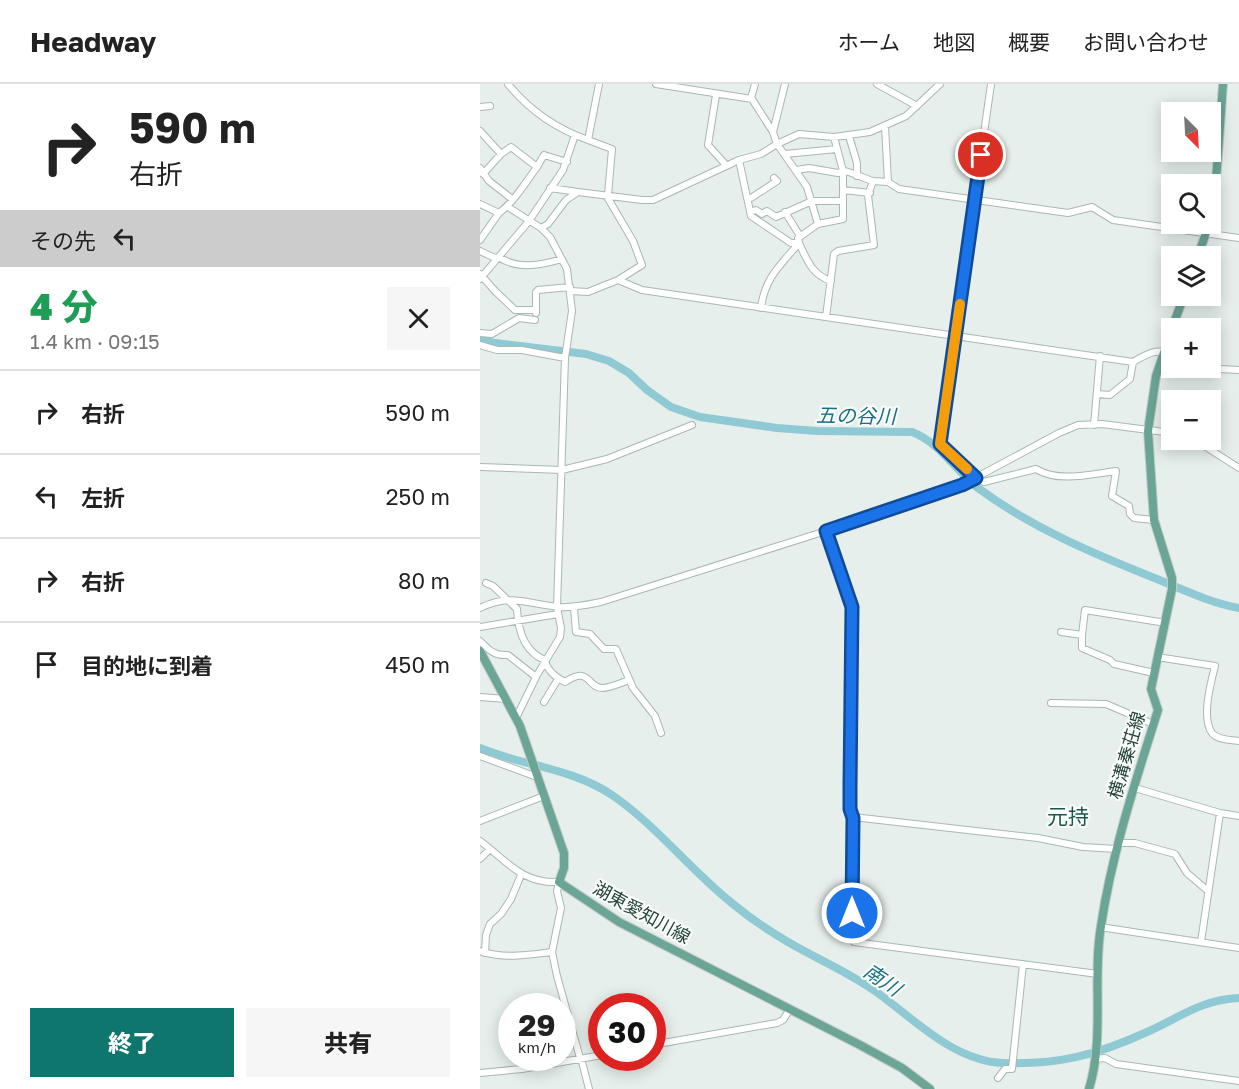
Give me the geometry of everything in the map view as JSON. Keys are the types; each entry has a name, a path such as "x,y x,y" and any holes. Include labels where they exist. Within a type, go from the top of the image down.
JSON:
{"main road":[{"path":"1217,174 1223,84"},
{"name":"横溝秦荘線","path":"1089,1089 1096,1043 1100,927 1118,846 1158,710 1151,689 1172,589 1172,578 1154,520 1148,431 1151,399 1161,370"},
{"path":"480,651 516,718 532,758 564,853 564,868 559,882"},
{"name":"湖東愛知川線","path":"559,882 619,922 902,1068 930,1089"}],"street":[{"path":"508,84 521,100 564,131 612,149 607,195 633,241 642,265 618,280 588,292 570,289 538,290 536,292 536,315"},
{"path":"588,140 599,84"},
{"path":"656,84 751,98"},
{"path":"755,84 751,98 773,132 777,144 807,187 818,224"},
{"path":"773,132 785,84"},
{"path":"877,84 917,106"},
{"path":"550,188 654,200 726,165 761,154 799,134 849,136 885,126 906,116 940,84"},
{"path":"991,84 940,444 976,478 984,482 1036,469 1046,475 1058,477 1116,471 1112,496 1129,506 1130,514 1134,518 1154,520"},
{"path":"716,94 708,145 726,165"},
{"path":"480,107 489,106"},
{"path":"885,126 888,182"},
{"path":"480,131 501,154"},
{"path":"536,315 516,310 481,276 529,221 567,162 575,135"},
{"path":"849,136 857,163 856,176"},
{"path":"761,308 769,279 800,240 818,224 843,219 843,171 834,137"},
{"path":"512,199 482,171 511,147 537,167"},
{"path":"785,154 837,148"},
{"path":"480,240 499,213 508,207 544,155 567,162"},
{"path":"739,160 751,216 791,243 800,240"},
{"path":"796,170 809,168 838,173 848,170 856,176 888,182 898,189 1068,213 1092,207 1113,220 1161,227"},
{"path":"747,198 751,198 777,181 774,178"},
{"path":"826,317 834,254 837,251 874,245 868,195 873,181"},
{"path":"843,190 870,193"},
{"path":"541,228 548,224 566,200 578,192"},
{"path":"750,212 756,210 762,214 767,211 776,216 812,201 843,201"},
{"path":"480,204 499,213"},
{"path":"508,207 541,228 550,237 567,269 572,310 565,358 558,611 560,637 536,677 516,718"},
{"path":"785,212 813,271 831,281"},
{"path":"1213,234 1239,238"},
{"path":"480,250 516,265 545,264 562,259"},
{"path":"618,280 642,290 1133,362 1153,351 1161,352"},
{"path":"480,333 492,334 519,318 536,315"},
{"path":"480,345 497,350 522,350 565,358"},
{"path":"1094,424 1100,356"},
{"path":"1097,394 1110,395 1130,380 1133,362"},
{"path":"1221,369 1239,370"},
{"path":"480,627 518,622 601,602 826,531 962,485 1078,425 1094,424 1161,432"},
{"path":"480,467 561,470 607,459 692,425"},
{"path":"1211,450 1239,468"},
{"path":"826,531 852,607 850,809 853,818 854,942 1098,974"},
{"path":"486,583 493,586 517,609 523,641 535,656 545,660 548,669 558,679 565,682 578,676 585,676 598,688 629,680"},
{"path":"480,608 497,600 507,600 526,601 558,611"},
{"path":"574,608 576,632 590,634 604,649 616,649 629,680 638,696 655,716 661,733"},
{"path":"1154,673 1114,664 1082,648 1085,610 1166,623"},
{"path":"1061,632 1082,634"},
{"path":"480,641 492,653 501,656 508,654 536,677"},
{"path":"1157,657 1215,666 1210,686 1208,723 1212,733 1216,736 1239,741"},
{"path":"544,702 558,679"},
{"path":"480,697 506,699"},
{"path":"1051,703 1106,704 1153,724"},
{"path":"480,756 537,774"},
{"path":"1135,788 1220,813 1239,816"},
{"path":"480,821 544,796"},
{"path":"1201,942 1220,813"},
{"path":"480,816 494,816"},
{"path":"853,818 1038,838 1083,846 1118,846 1135,843 1175,854 1187,873 1208,891"},
{"path":"480,841 521,875 544,883 559,882 557,891 561,908 552,951 589,1089"},
{"path":"480,859 490,849"},
{"path":"521,875 511,899 501,914 490,924 483,952 491,955 515,956 552,951"},
{"path":"1100,927 1239,948"},
{"path":"998,1078 1005,1069 1012,1069 1023,964"},
{"path":"666,1043 777,1023 783,1020 790,1009"},
{"path":"480,1073 508,1071 588,1057"},
{"path":"1094,1059 1105,1058 1116,1064 1239,1081"}],"waterway":[{"name":"五の谷川","path":"480,339 495,343 586,354 609,361 629,373 647,390 671,407 700,417 817,431 912,432 931,443 978,488 1042,528 1087,550 1187,592 1239,608"},
{"name":"南川","path":"480,748 581,779 612,795 643,820 739,909 788,942 865,984 934,1036 967,1055 1003,1063 1042,1062 1077,1057 1129,1040 1191,1010 1213,1002 1239,998"}],"slow traffic":[{"path":"960,304 940,444 967,469"}],"district":[{"name":"元持","path":"1068,816"}],"route":[{"path":"852,913 853,818 850,809 852,607 826,531 962,485 976,478 940,444 981,155"}]}
